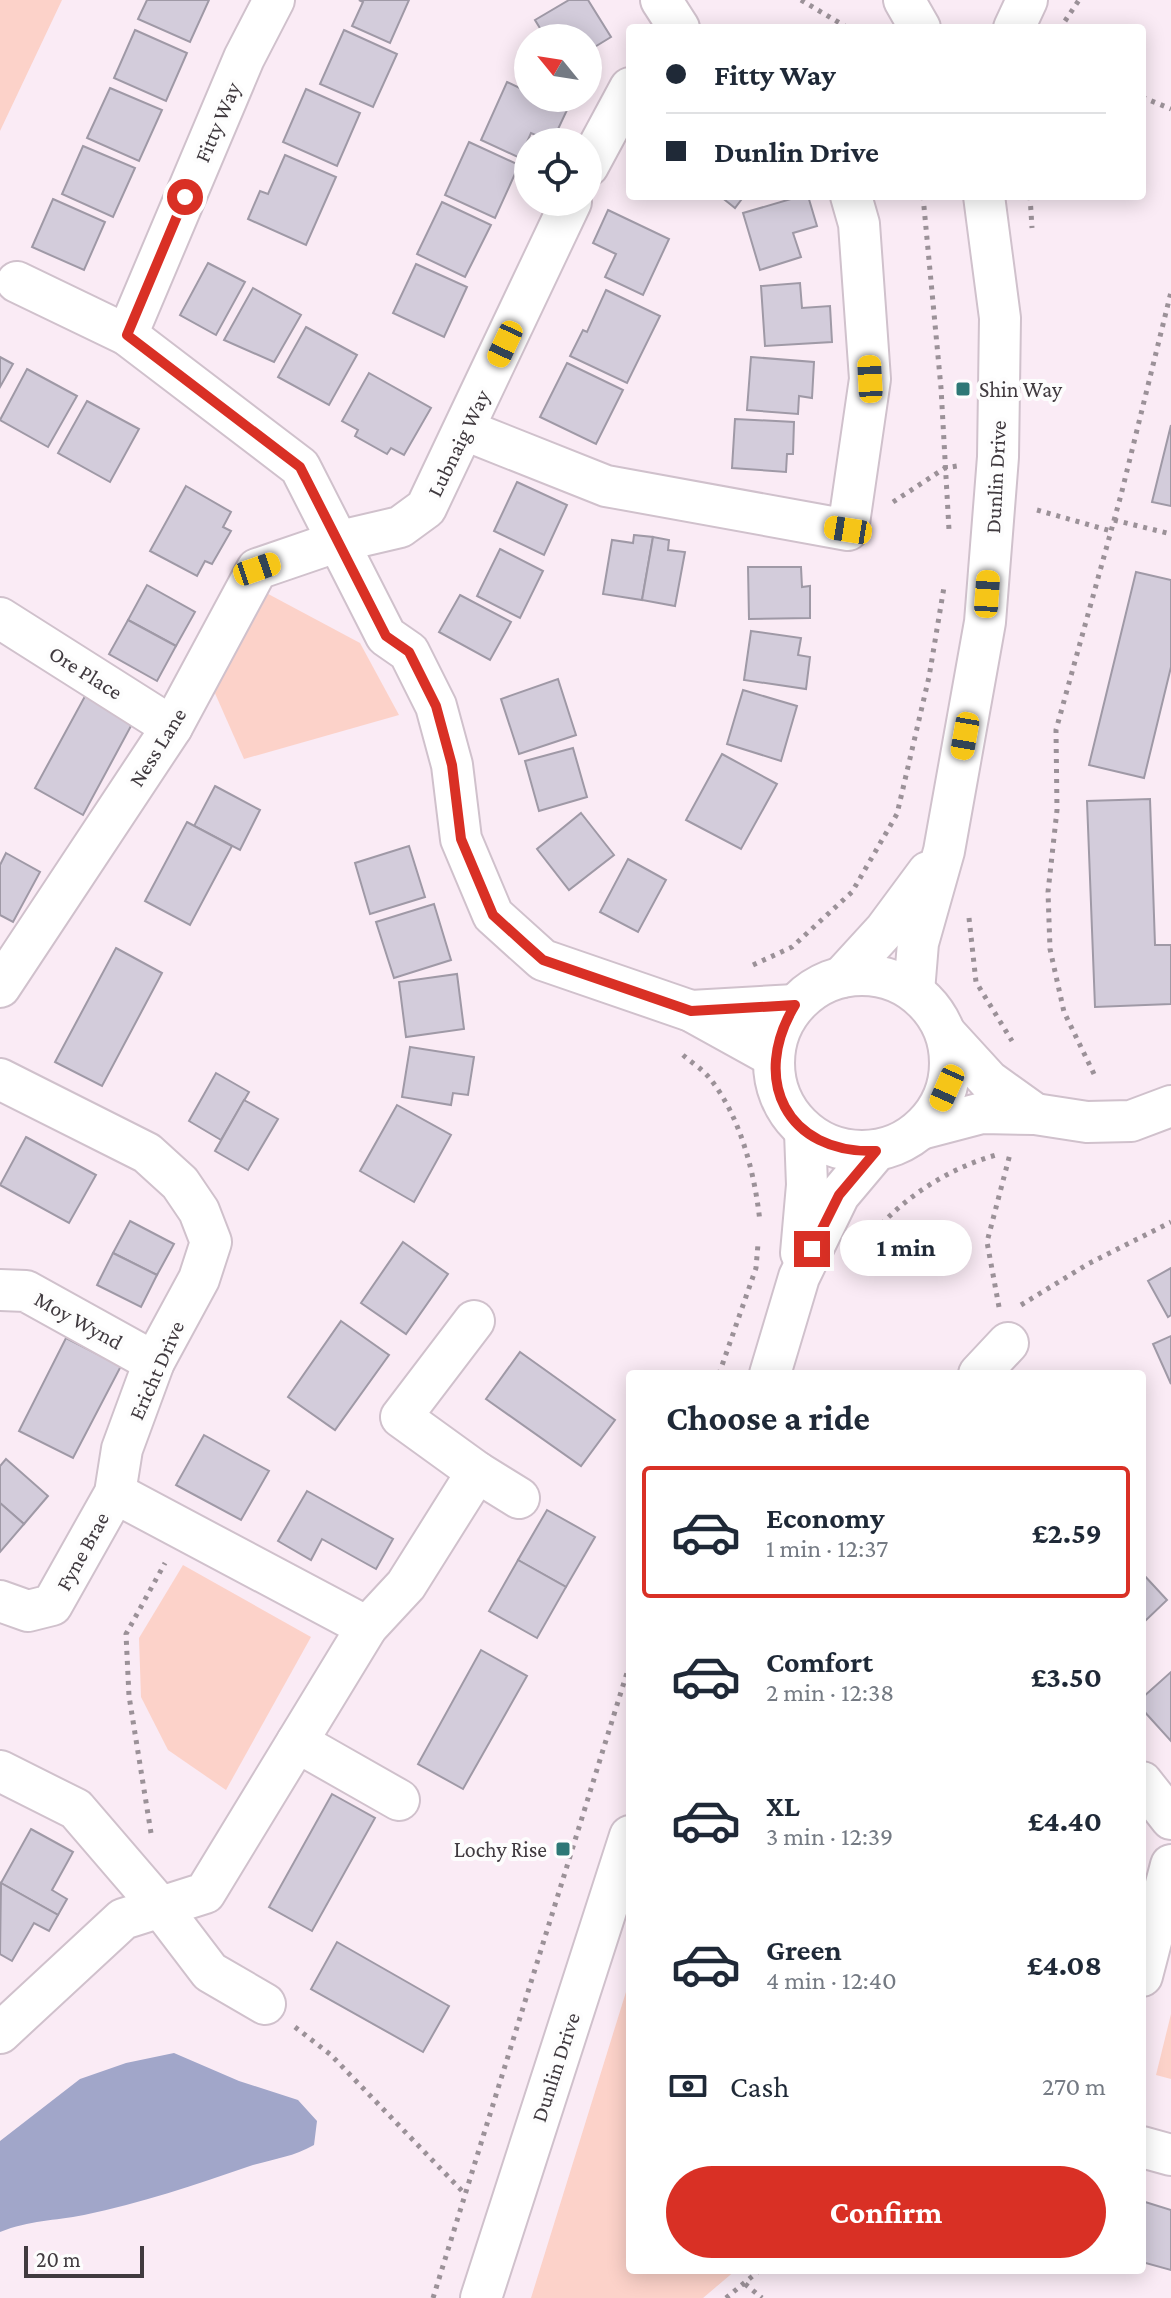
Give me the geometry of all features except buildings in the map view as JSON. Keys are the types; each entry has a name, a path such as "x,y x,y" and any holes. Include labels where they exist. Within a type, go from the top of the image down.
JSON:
{"street":[{"name":"Fitty Way","path":"127,335 244,58 274,0"},
{"path":"661,0 676,24"},
{"path":"904,0 918,24"},
{"path":"1016,24 1027,0"},
{"path":"602,140 626,95"},
{"path":"465,430 606,486 848,530 870,379 859,224 852,200"},
{"name":"Dunlin Drive","path":"914,991 918,943 944,851 985,622 998,457 1000,318 985,200"},
{"name":"Lubnaig Way","path":"336,542 400,527 426,508 564,216"},
{"path":"17,282 127,335 300,467 386,636 409,652 436,706 452,765 461,839 493,915 543,960 691,1011 774,1057"},
{"name":"Ness Lane","path":"0,987 172,727 257,569 336,542"},
{"name":"Ore Place","path":"0,618 172,727"},
{"name":"Dunlin Drive","path":"842,977 885,930 944,851"},
{"name":"Dunlin Drive","path":"867,975 892,980 914,991 933,1010 946,1034 951,1060 947,1088 937,1110 921,1129 900,1143 876,1151 851,1152 827,1145 805,1132 787,1111 776,1085 774,1057 780,1029 795,1005 816,987 842,977 867,975"},
{"path":"691,1011 795,1005"},
{"path":"946,1034 989,1081 1035,1114"},
{"name":"Ericht Drive","path":"0,1079 147,1153 180,1183 199,1211 211,1242 199,1279 154,1362 122,1449 115,1493"},
{"path":"921,1129 982,1113 1035,1114 1087,1122 1131,1121 1171,1106"},
{"name":"Dunlin Drive","path":"799,1277 807,1185 805,1132"},
{"name":"Dunlin Drive","path":"771,1370 799,1277 839,1195 876,1151"},
{"name":"Moy Wynd","path":"0,1290 26,1291 154,1362"},
{"path":"474,1321 401,1417 519,1498"},
{"path":"981,1370 1005,1330"},
{"path":"0,2033 123,1919 205,1893 367,1627 406,1585 477,1472"},
{"path":"115,1493 367,1627"},
{"name":"Fyne Brae","path":"0,1601 28,1611 52,1605 115,1493"},
{"path":"297,1742 399,1800"},
{"path":"0,1771 76,1809 162,1909 210,1972 265,2004"},
{"path":"1146,1787 1171,1819"},
{"name":"Dunlin Drive","path":"481,2298 626,1848"},
{"path":"1146,1961 1171,1865"},
{"path":"1146,2148 1171,2155"}],"path":[{"path":"801,0 841,24"},
{"path":"1063,24 1079,0"},
{"path":"1146,99 1171,109"},
{"path":"923,200 941,388 949,538"},
{"path":"1094,1074 1064,1012 1050,949 1048,892 1057,810 1056,730 1114,520 1171,292"},
{"path":"1037,510 1111,531"},
{"path":"1114,520 1171,534"},
{"path":"751,967 792,947 852,892 897,814 929,677 945,583"},
{"path":"691,1011 679,1051 711,1079 734,1123 751,1169 760,1221 756,1268 720,1370"},
{"path":"857,1256 863,1244 905,1203 950,1170 995,1155 1022,1155 1035,1114"},
{"path":"1010,1154 987,1242 1005,1330 1088,1264 1171,1222"},
{"path":"153,1848 129,1696 126,1634 186,1529"},
{"path":"433,2298 626,1676"},
{"path":"265,2004 331,2055 502,2232"},
{"path":"726,2298 756,2274"},
{"path":"745,2284 762,2298"}],"shaded area":[{"path":"0,0 62,0 0,131"},
{"path":"257,588 360,643 399,715 244,759 210,682"},
{"path":"183,1565 311,1637 226,1790 168,1750 141,1697 139,1638"},
{"path":"626,1992 626,2274 731,2274 703,2298 531,2298"},
{"path":"1171,2014 1171,2079 1156,2075"}],"water":[{"path":"174,2053 239,2081 298,2100 317,2121 314,2145 291,2155 147,2199 0,2232 0,2141 80,2079 126,2063"}],"place":[{"name":"Shin Way","path":"963,389"},
{"name":"Lochy Rise","path":"563,1849"}],"route":[{"path":"185,197 127,335 226,407 300,467 386,636 409,652 436,706 452,765 461,839 493,915 543,960 691,1011 795,1005 780,1029 774,1057 776,1085 787,1111 805,1132 827,1145 851,1152 876,1151 839,1195 812,1249"}]}
